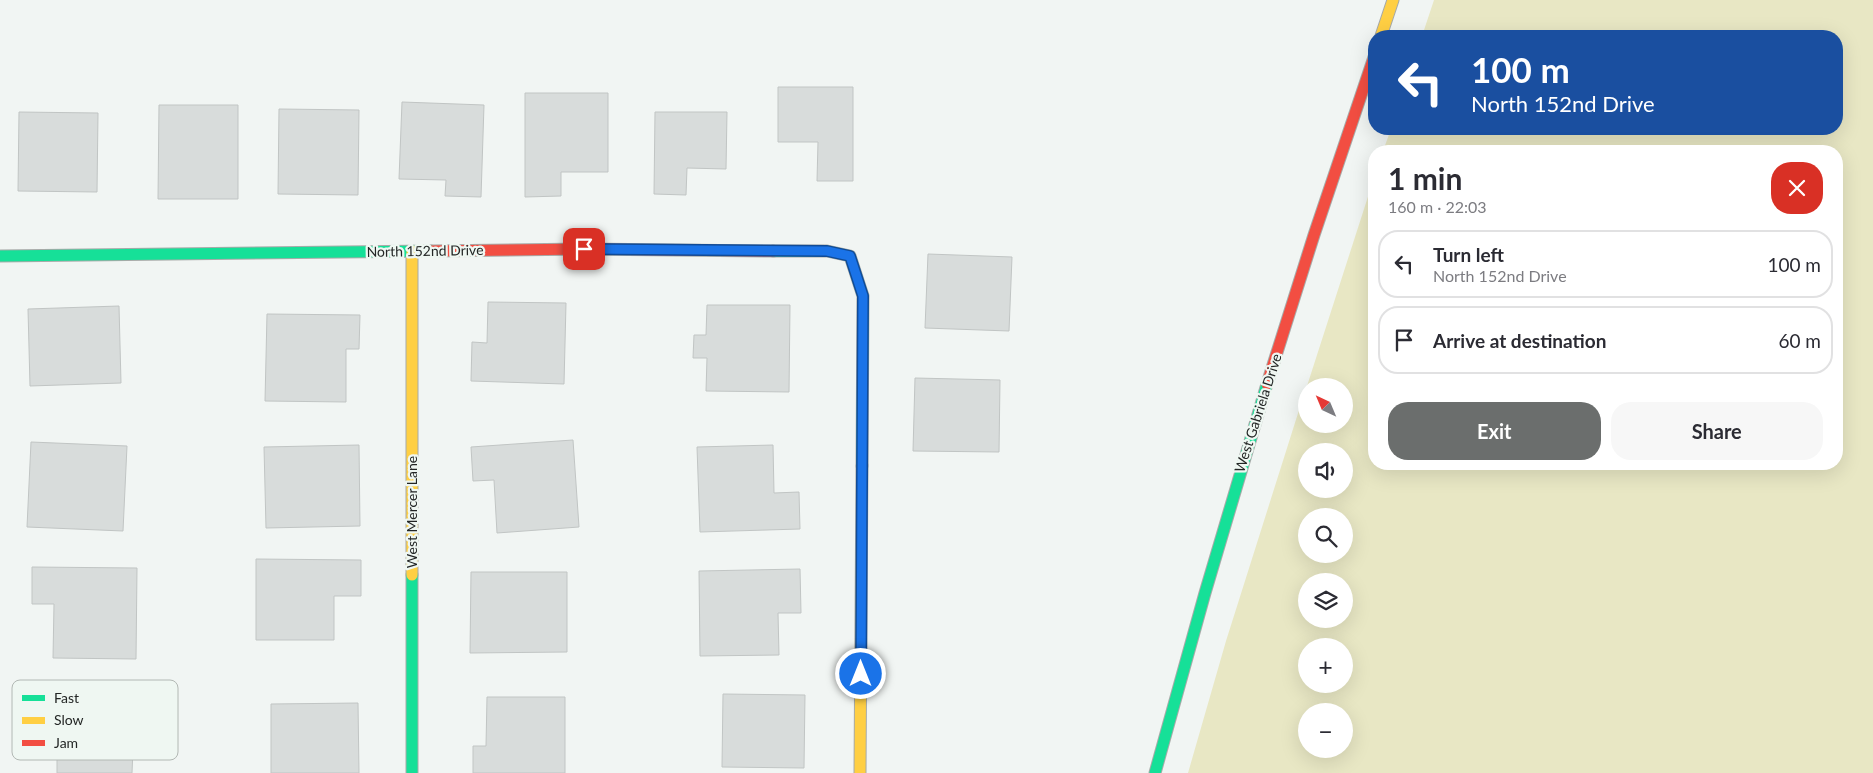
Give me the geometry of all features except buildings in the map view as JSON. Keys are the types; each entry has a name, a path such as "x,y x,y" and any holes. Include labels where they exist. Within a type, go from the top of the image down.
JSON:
{"street":[{"path":"1383,30 1394,0"},
{"name":"West Gabriela Drive","path":"1154,773 1195,622 1246,447 1368,75"},
{"name":"North 152nd Drive","path":"0,256 584,249 827,251 850,256 863,296 860,773"},
{"name":"West Mercer Lane","path":"412,251 412,773"}],"green space":[{"path":"1434,0 1873,0 1873,773 1188,773 1226,641 1298,413 1298,433 1353,433 1353,378 1310,378 1368,197 1368,470 1843,470 1843,145 1385,145 1389,135 1843,135 1843,30 1424,30"}],"traffic: fast":[{"path":"0,256 431,251"},
{"path":"773,251 827,251 850,256 863,296 862,466"},
{"path":"1155,773 1205,593 1267,384"},
{"path":"412,575 412,773"}],"traffic: slow":[{"path":"1383,30 1393,0"},
{"path":"412,251 412,575"},
{"path":"860,773 862,466"}],"traffic: jam":[{"path":"1267,384 1314,235 1368,75"},
{"path":"431,251 584,249 773,251"}],"route":[{"path":"584,249 827,251 850,256 863,296 861,674"}]}
